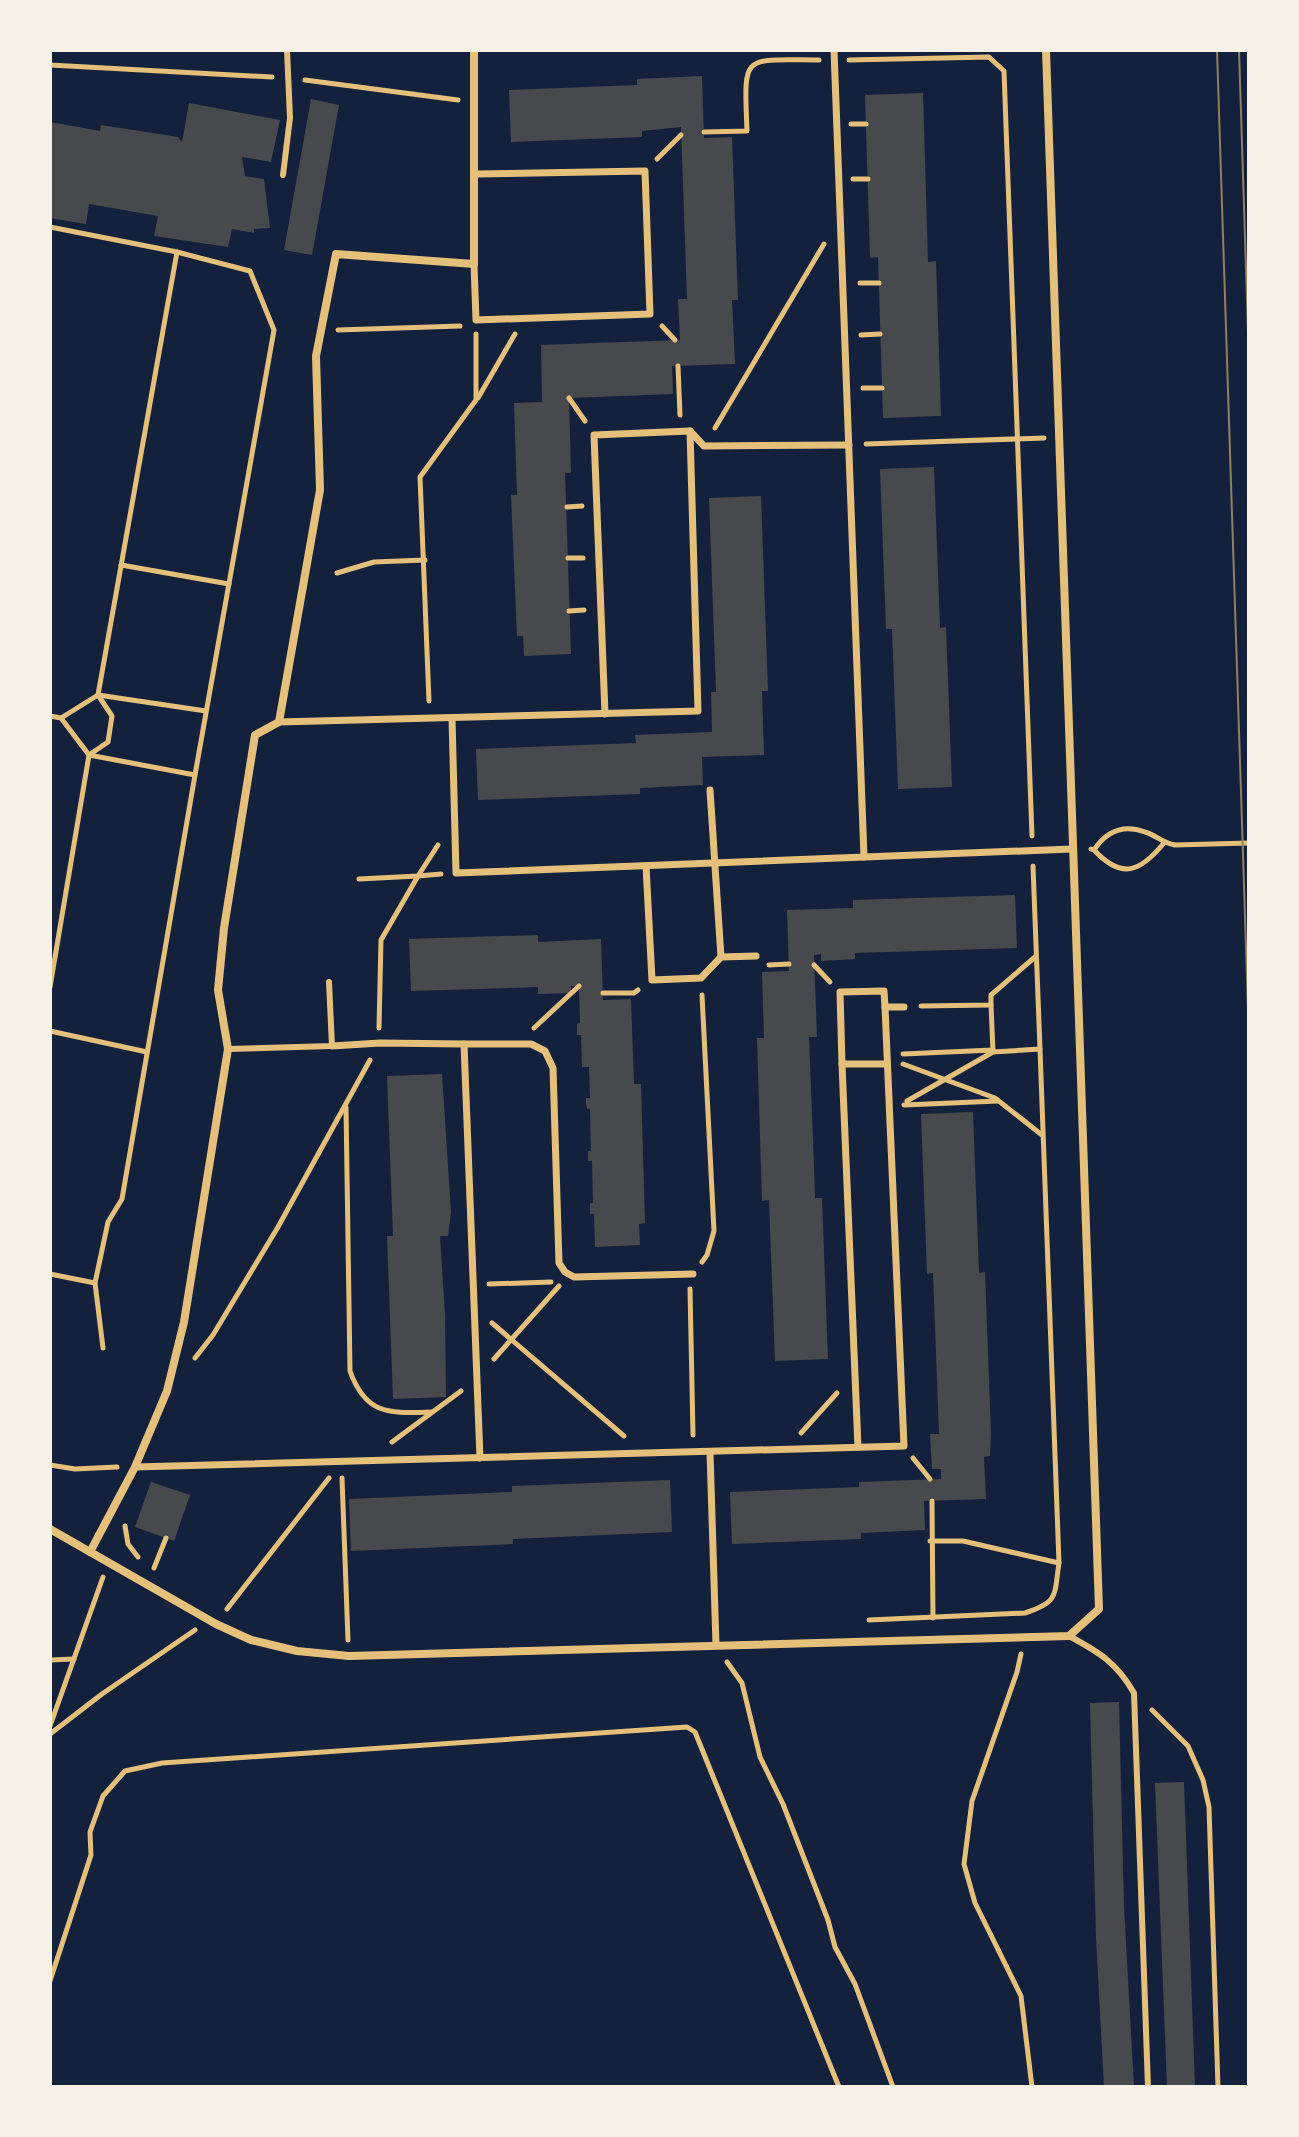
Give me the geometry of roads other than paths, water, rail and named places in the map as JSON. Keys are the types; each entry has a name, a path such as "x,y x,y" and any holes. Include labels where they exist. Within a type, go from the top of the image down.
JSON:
{"street":[{"path":"474,50 476,323 650,314 645,171 476,174"},
{"path":"834,50 864,857"},
{"path":"50,1529 209,1620 251,1640 297,1651 349,1656 1069,1636 1099,1609 1046,50"},
{"path":"279,722 320,490 315,380 336,254 474,264"},
{"path":"605,714 594,435 685,431 704,446 849,445"},
{"path":"90,1552 135,1467 167,1391 184,1322 228,1049 218,990 255,735 279,722 698,711 685,431"},
{"path":"452,718 456,873 1072,849"},
{"path":"710,790 721,957"},
{"path":"646,866 652,980 701,978 721,957 756,956"},
{"path":"135,1467 904,1446 884,991 840,992 858,1447"},
{"path":"885,1007 904,1007"},
{"path":"332,1046 380,1043 531,1044 545,1051 553,1068 559,1263 565,1272 574,1277 693,1274"},
{"path":"464,1044 480,1458"},
{"path":"842,1064 886,1059"},
{"path":"710,1452 716,1645"}],"lane":[{"path":"283,175 290,118 287,50"},
{"path":"228,1049 332,1046 329,982"},
{"path":"1069,1636 1103,1654 1124,1676 1134,1693 1148,2087"}],"tram line":[{"path":"1217,50 1249,1040"},
{"path":"1239,50 1249,362"}]}
